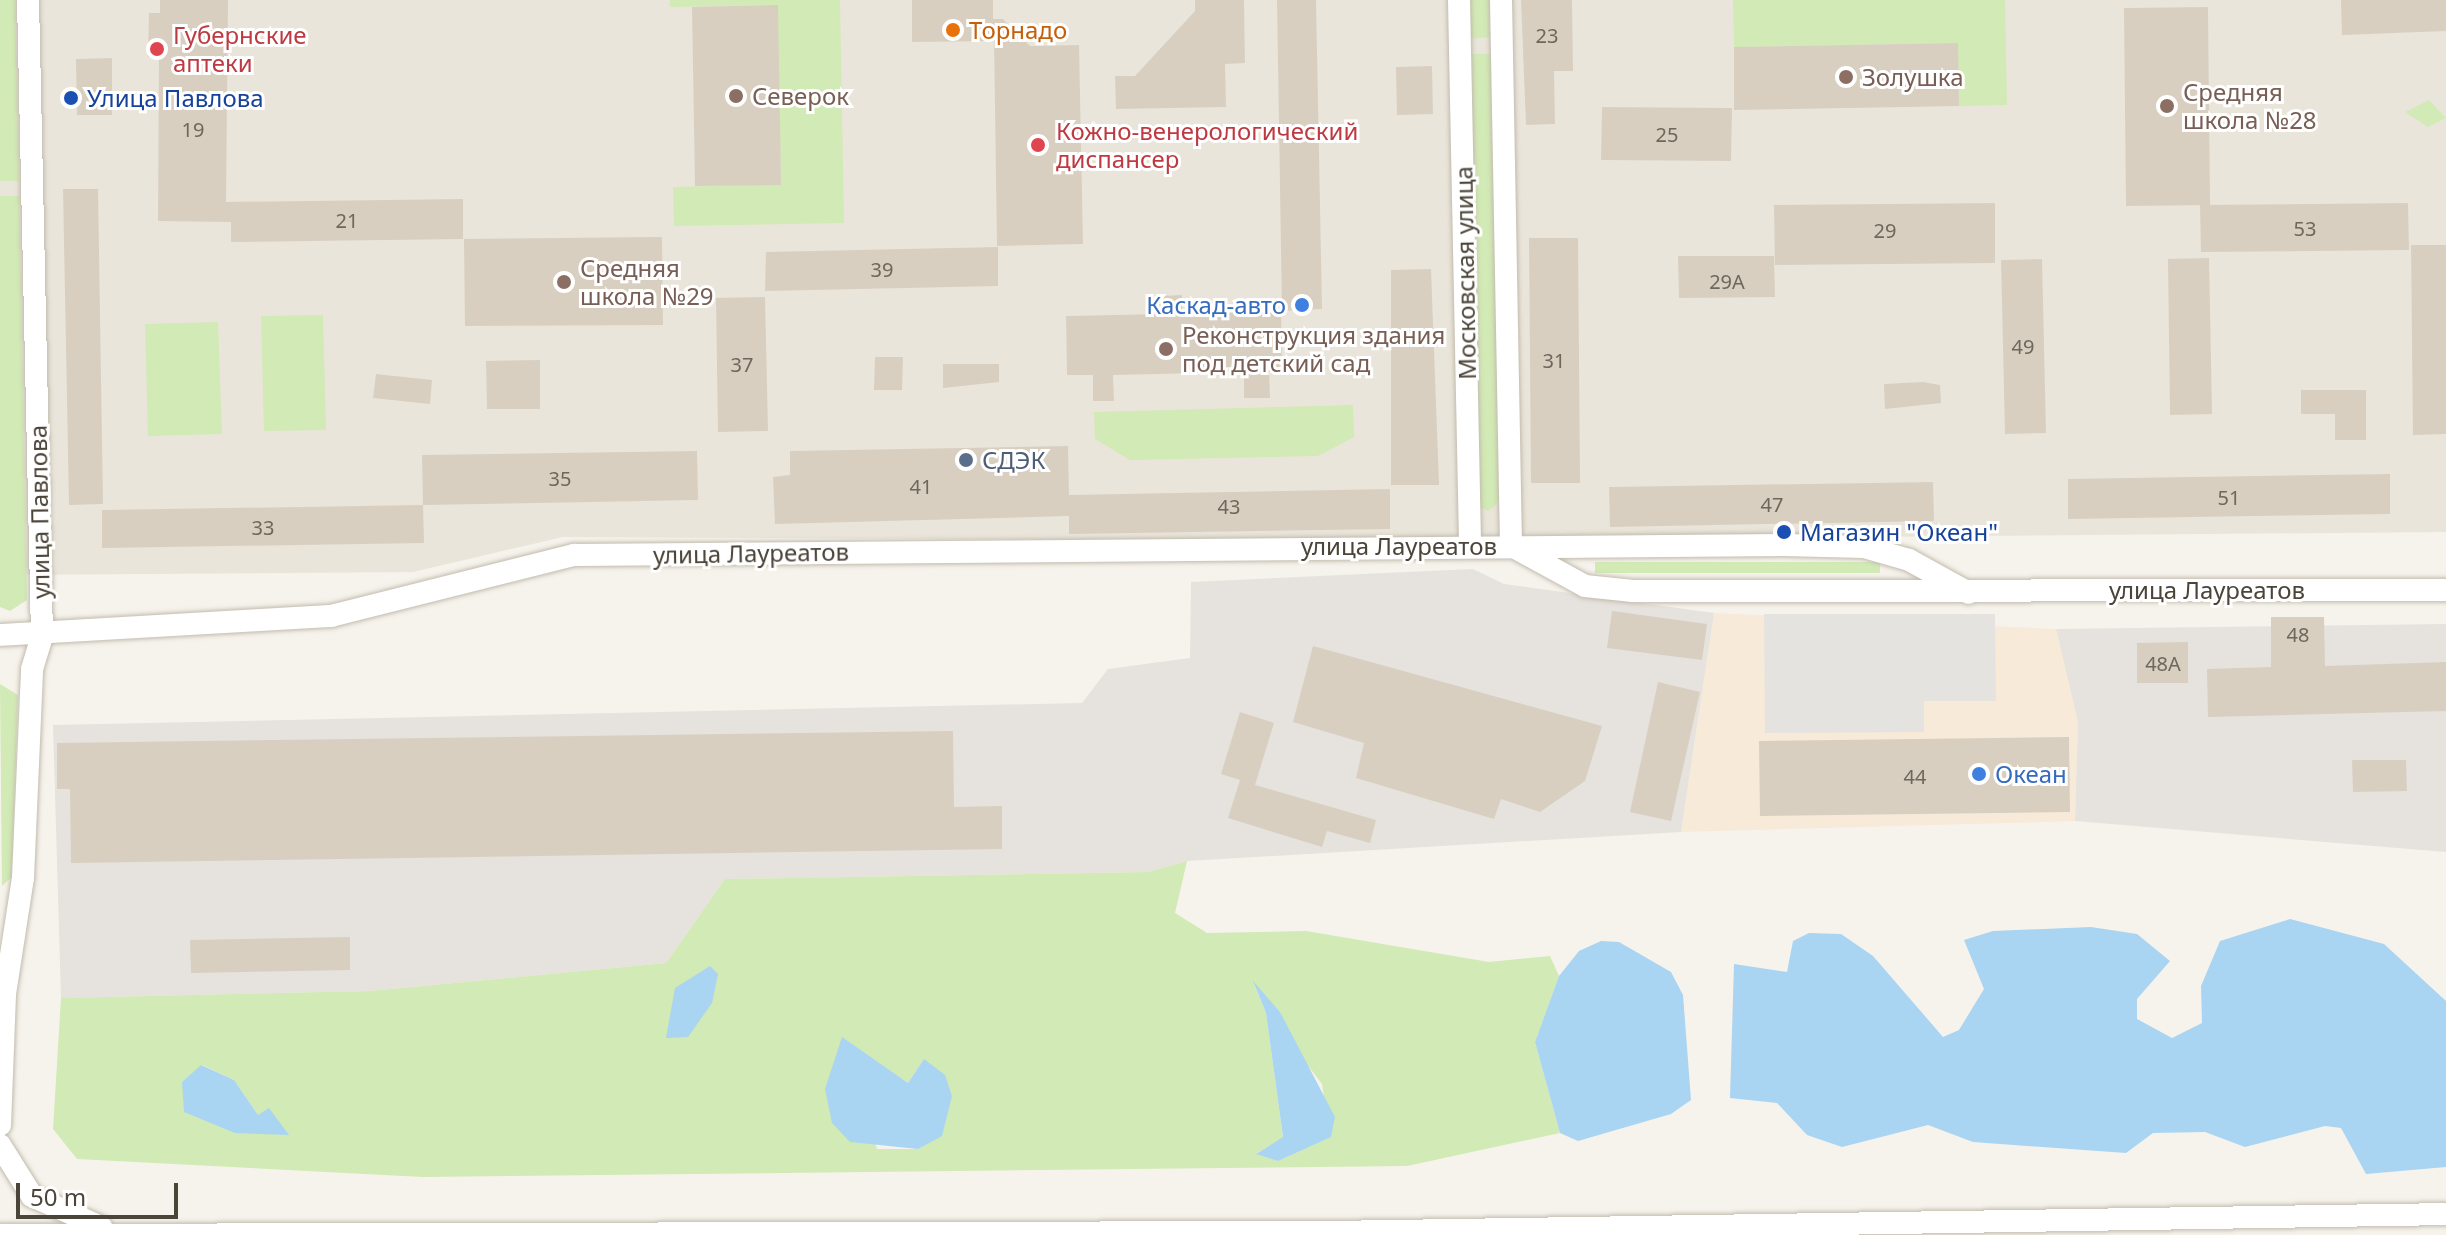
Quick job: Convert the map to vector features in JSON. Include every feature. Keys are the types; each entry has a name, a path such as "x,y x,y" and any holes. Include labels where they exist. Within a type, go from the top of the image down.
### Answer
{"street":[{"name":"улица Павлова","path":"5,994 23,878 32,669 42,636 28,0"},
{"name":"Московская улица","path":"1459,0 1470,545"},
{"name":"Московская улица","path":"1501,0 1511,545"},
{"name":"улица Лауреатов","path":"0,635 42,636 331,616 574,555 1470,545 1864,547 1909,560 1969,593"},
{"name":"улица Лауреатов","path":"1511,545 1585,586 1633,591 1969,593 2446,590"},
{"path":"0,968 5,994 0,1125"},
{"path":"0,1145 32,1196 118,1233"},
{"path":"0,1235 1330,1232 2446,1214"}],"shaded area":[{"path":"0,0 2446,0 2446,532 1409,541 563,537 413,572 0,575"},
{"path":"1473,569 1504,584 1714,613 1681,832 1187,861 1148,872 725,879 666,963 369,991 61,998 53,725 1082,703 1108,669 1190,658 1191,582"},
{"path":"1714,613 2056,629 2078,722 2075,821 1681,832"},
{"path":"1764,614 1995,614 1996,701 1924,701 1924,732 1765,733"},
{"path":"2446,624 2446,852 2075,821 2078,722 2056,629"}],"green space":[{"path":"0,0 15,0 19,181 0,181"},
{"path":"670,0 840,0 844,223 674,226 673,187 781,184 777,5 670,7"},
{"path":"1467,0 1490,0 1490,37 1468,39"},
{"path":"1733,0 2005,0 2007,105 1959,106 1957,43 1734,47"},
{"path":"1468,54 1491,54 1500,501 1488,511 1480,507"},
{"path":"2429,100 2446,118 2428,127 2405,112"},
{"path":"0,196 19,196 27,600 10,611 0,607"},
{"path":"323,315 326,430 264,431 261,316"},
{"path":"218,322 222,434 148,436 145,324"},
{"path":"1353,405 1354,437 1318,456 1130,460 1095,439 1094,412"},
{"path":"1595,562 1880,562 1880,573 1595,573"},
{"path":"0,684 18,695 12,877 2,886"},
{"path":"1187,861 1175,913 1207,933 1306,931 1489,962 1550,956 1559,976 1535,1042 1560,1133 1407,1166 423,1177 77,1159 53,1129 61,998 369,991 666,963 725,879 1148,872","holes":["1254,984 1280,1012 1293,1046 1322,1084 1330,1137 1278,1161 1257,1153 1283,1138 1266,1013","842,1038 908,1083 924,1059 942,1135 918,1149 877,1149","202,1065 234,1080 258,1115 182,1082"]}],"water":[{"path":"2290,919 2384,944 2446,1001 2446,1167 2366,1174 2341,1128 2325,1126 2245,1147 2205,1132 2153,1133 2126,1153 1973,1142 1928,1125 1842,1147 1807,1135 1777,1103 1730,1098 1734,964 1787,972 1793,941 1809,933 1841,934 1873,956 1943,1037 1959,1030 1984,989 1964,940 1993,931 2091,927 2137,934 2170,961 2137,999 2137,1019 2172,1038 2202,1023 2201,986 2220,941"},
{"path":"1601,941 1619,942 1671,972 1683,995 1691,1100 1671,1114 1578,1141 1560,1133 1535,1042 1559,976 1579,951"},
{"path":"710,966 718,974 712,1003 688,1037 666,1038 675,988"},
{"path":"1253,981 1280,1012 1335,1117 1331,1137 1278,1161 1256,1154 1283,1137 1266,1013"},
{"path":"842,1037 908,1083 924,1059 945,1075 952,1096 942,1136 918,1149 850,1142 832,1123 825,1089"},
{"path":"201,1065 234,1080 258,1115 269,1108 289,1135 235,1133 184,1112 182,1082"}],"building":[{"path":"160,0 228,0 226,202 463,199 463,239 231,242 231,222 158,221 159,57 148,57 149,13 160,13"},
{"name":"Кожно-венерологический диспансер","path":"912,0 993,0 993,19 1003,19 1030,46 1079,45 1083,244 997,246 994,41 912,42"},
{"path":"1195,0 1244,0 1245,63 1225,64 1226,107 1116,109 1115,76 1135,76 1195,11"},
{"path":"1277,0 1316,0 1322,309 1282,311"},
{"path":"1521,0 1572,0 1573,71 1554,71 1555,124 1526,125"},
{"path":"2341,0 2446,0 2446,31 2342,35"},
{"name":"Северок","path":"778,5 781,185 695,186 692,7"},
{"name":"Средняя школа №28","path":"2208,7 2210,205 2126,206 2124,8"},
{"name":"Золушка","path":"1958,43 1959,106 1734,110 1734,47"},
{"path":"112,58 112,115 77,115 76,59"},
{"path":"1432,66 1433,114 1397,115 1396,67"},
{"path":"1602,107 1732,108 1731,161 1601,160"},
{"path":"63,189 98,189 103,504 69,505"},
{"path":"1995,203 1995,263 1775,265 1774,205"},
{"path":"2408,203 2409,250 2201,252 2200,205"},
{"name":"Средняя школа №29","path":"662,237 663,325 465,326 464,239"},
{"path":"1529,238 1578,238 1580,483 1531,483"},
{"path":"2411,245 2446,245 2446,434 2413,435"},
{"path":"998,247 998,286 765,291 766,252"},
{"path":"1678,256 1774,256 1775,297 1679,298"},
{"path":"2209,258 2212,414 2170,415 2168,259"},
{"path":"2042,259 2046,433 2005,434 2001,260"},
{"path":"1431,269 1439,485 1391,485 1391,270"},
{"path":"1182,295 1182,314 1281,312 1282,372 1269,372 1270,398 1244,398 1244,372 1113,375 1114,401 1093,401 1093,375 1067,375 1066,316 1163,314 1163,296"},
{"path":"765,297 768,431 718,432 716,298"},
{"path":"875,357 903,357 902,390 874,390"},
{"path":"540,360 540,409 487,409 486,361"},
{"path":"943,364 999,364 999,382 943,388"},
{"path":"376,374 432,380 430,404 373,398"},
{"path":"1923,382 1940,385 1941,403 1885,409 1884,384"},
{"path":"2301,390 2366,390 2366,440 2335,440 2335,414 2301,414"},
{"path":"1068,446 1069,495 1390,489 1390,529 1069,534 1069,516 775,524 773,477 790,475 790,451"},
{"path":"697,451 698,500 423,505 422,455"},
{"path":"2390,474 2390,514 2068,519 2068,479"},
{"path":"1933,482 1934,521 1610,527 1609,487"},
{"path":"423,505 424,543 102,548 102,510"},
{"path":"1612,611 1707,624 1702,660 1607,648"},
{"path":"2271,617 2324,617 2325,666 2446,662 2446,711 2208,717 2207,669 2271,667"},
{"path":"2188,642 2188,683 2137,683 2137,643"},
{"path":"1313,646 1602,726 1585,781 1540,812 1501,799 1494,819 1356,778 1364,743 1293,722"},
{"path":"1658,682 1700,692 1671,821 1630,812"},
{"path":"1240,712 1274,723 1255,785 1376,820 1370,843 1327,831 1322,847 1228,818 1240,780 1221,774"},
{"path":"953,731 954,807 1002,806 1002,849 71,863 70,789 57,789 57,743"},
{"path":"2069,737 2070,812 1760,816 1759,741"},
{"path":"2352,760 2406,760 2407,791 2353,792"},
{"path":"350,937 350,970 191,973 190,940"}],"place":[{"name":"Торнадо","path":"953,30"},
{"name":"Губернские аптеки","path":"157,49"},
{"name":"Золушка","path":"1846,77"},
{"name":"Северок","path":"736,96"},
{"name":"Улица Павлова","path":"71,98"},
{"name":"Средняя школа №28","path":"2167,106"},
{"name":"Кожно-венерологический диспансер","path":"1038,145"},
{"name":"Средняя школа №29","path":"564,282"},
{"name":"Каскад-авто","path":"1302,305"},
{"name":"Реконструкция здания под детский сад","path":"1166,349"},
{"name":"СДЭК","path":"966,460"},
{"name":"Магазин \"Океан\"","path":"1784,532"},
{"name":"Океан","path":"1979,774"}]}
